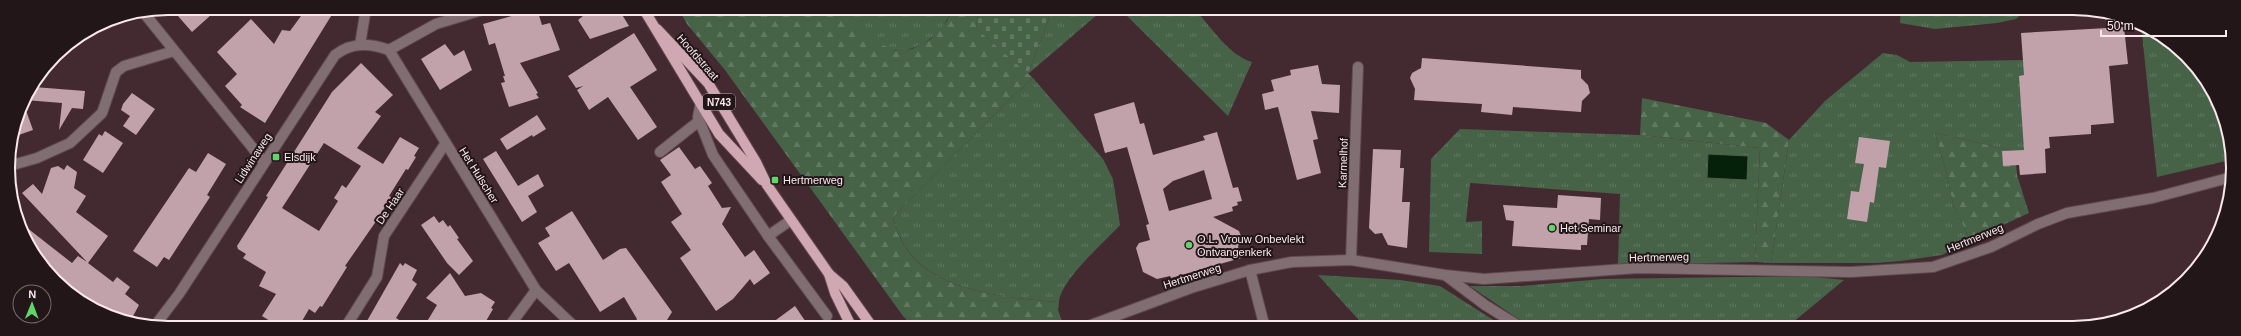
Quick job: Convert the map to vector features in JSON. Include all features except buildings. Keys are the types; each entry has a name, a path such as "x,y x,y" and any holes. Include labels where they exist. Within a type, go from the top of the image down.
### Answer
{"main road":[{"name":"Hoofdstraat","path":"648,15 701,101 719,134 767,185 829,274 843,286 868,321"},
{"name":"Hoofdstraat","path":"657,29 708,83 756,162 767,185"},
{"name":"Hoofdstraat","path":"829,274 835,293 849,321"}],"street":[{"path":"365,15 360,45 373,44 389,50 436,24 466,15"},
{"path":"148,16 174,51 264,162"},
{"name":"Lidwinaweg","path":"158,321 183,287 335,55 345,48 360,45"},
{"name":"Het Hulscher","path":"389,50 445,144 536,290 569,321"},
{"path":"15,164 38,158 70,143 102,113 116,72 124,66 174,51"},
{"name":"Karmelhof","path":"1351,260 1358,67"},
{"path":"701,101 698,117 713,155 768,236 827,316"},
{"path":"660,152 699,121"},
{"name":"De Haar","path":"349,321 377,277 384,236 445,144"},
{"name":"Hertmerweg","path":"1101,321 1191,288 1250,270 1292,262 1351,260 1445,275 1484,279 1638,268 1851,272 1933,267 1991,247 2038,224 2067,213 2153,198 2226,179"},
{"path":"768,236 791,220"},
{"path":"1250,270 1263,321"},
{"path":"1445,275 1485,305 1511,321"},
{"path":"513,321 536,290"}],"green space":[{"path":"682,15 838,15 881,44 896,51 912,49 931,39 947,21 949,15 978,15 976,28 1033,78 1011,98 893,217 902,242 917,261 936,275 959,285 984,292 1009,297 1059,302 1058,310 1062,321 914,321 903,316 725,70 687,24"},
{"path":"837,15 949,15 945,24 934,36 924,43 898,51 883,46"},
{"path":"978,15 1050,15 1028,74 976,28"},
{"path":"1050,15 1097,15 1028,74"},
{"path":"1126,15 1200,15 1227,46 1235,53 1252,62 1228,116"},
{"path":"1901,15 2021,15 2016,19 1997,23 1935,29 1900,23"},
{"path":"2142,31 2150,35 2174,53 2188,67 2200,83 2210,100 2218,119 2225,148 2226,161 2157,177"},
{"path":"1883,53 1897,55 1910,62 2024,60 2035,150 2015,151 1935,133 1947,175 1953,204 1970,240 1942,255 1876,263 1771,263 1789,140 1825,101"},
{"path":"1033,78 1103,159 1113,179 1120,225 1075,272 1067,283 1059,302 1009,297 983,292 959,285 936,275 917,261 902,242 893,217 1011,98"},
{"path":"1642,98 1766,123 1789,140 1771,263 1755,262 1760,148 1640,135"},
{"path":"1460,129 1640,135 1760,148 1755,262 1618,265 1620,194 1470,183 1466,222 1482,221 1482,254 1429,252 1431,159"},
{"path":"1935,133 2015,151 2017,175 2029,213 1970,240 1953,204 1947,175"},
{"path":"1318,275 1400,280 1440,286 1495,321 1360,321"},
{"path":"1815,277 1844,280 1794,321 1521,321 1470,286 1522,286 1603,279"},
{"path":"903,316 914,321 908,321"}],"shaded area":[{"path":"1708,154 1748,156 1747,180 1707,178"}],"place":[{"name":"Elsdijk","path":"276,157"},
{"name":"Hertmerweg","path":"775,180"},
{"name":"Het Seminar","path":"1552,228"},
{"name":"O.L. Vrouw Onbevlekt Ontvangenkerk","path":"1189,245"}]}
